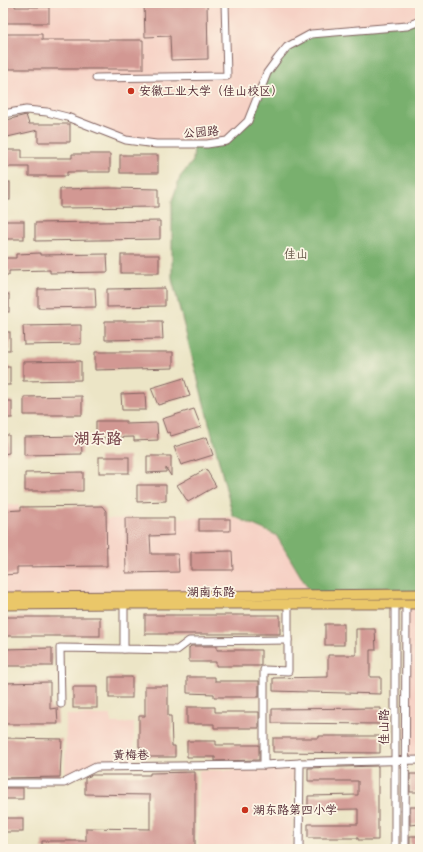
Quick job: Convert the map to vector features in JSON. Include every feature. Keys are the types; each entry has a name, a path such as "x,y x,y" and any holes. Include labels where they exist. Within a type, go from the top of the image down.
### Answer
{"main road":[{"path":"3,597 420,594"},
{"name":"湖南东路","path":"3,605 420,604"}],"street":[{"path":"96,78 227,76 225,3"},
{"name":"公园路","path":"3,114 26,110 47,112 67,117 126,140 156,144 207,144 227,141 248,121 267,73 286,47 311,34 407,26 420,21"},
{"path":"124,604 124,649"},
{"path":"264,765 264,670 288,671 288,604"},
{"name":"佳山路","path":"395,604 395,849"},
{"name":"佳山路","path":"405,849 406,604"},
{"path":"61,704 60,648 178,650 189,641 288,640"},
{"path":"299,849 300,763 420,760"},
{"name":"黄梅巷","path":"3,783 64,783 96,767 264,765 300,763"}],"shaded area":[{"name":"安徽工业大学（佳山校区）","path":"3,3 420,3 420,19 248,121 227,141 207,144 126,140 47,112 3,114"},
{"path":"3,505 19,505 19,531 94,519 232,517 276,536 312,595 3,597"},
{"path":"406,604 420,604 420,760 405,760"},
{"path":"66,715 111,715 111,723 134,723 134,765 96,766 65,781"},
{"name":"湖东路第四小学","path":"199,770 293,770 292,849 198,849"}],"green space":[{"name":"佳山","path":"420,22 420,594 312,595 276,535 233,516 172,279 172,201 180,177 193,161 194,145 227,141 248,122 268,73 287,47 311,34"}],"building":[{"path":"3,3 15,3 15,7 49,7 49,23 3,23"},
{"path":"144,3 207,3 208,59 171,60 170,36 145,37"},
{"path":"3,34 42,34 42,40 143,40 143,69 3,69"},
{"path":"26,115 29,124 70,124 70,142 38,142 38,130 3,138 3,121"},
{"path":"3,150 22,150 22,158 72,158 72,154 110,154 110,172 67,172 67,176 29,176 29,167 3,167"},
{"path":"120,155 158,155 158,173 120,173"},
{"path":"3,182 10,182 10,200 3,200"},
{"path":"60,189 158,189 158,207 60,208"},
{"path":"3,221 24,221 24,239 3,239"},
{"path":"160,221 160,239 35,241 35,223"},
{"path":"40,253 40,255 107,254 108,272 50,273 50,270 9,271 9,275 3,275 3,258 16,258 16,254"},
{"path":"121,255 159,255 159,273 121,273"},
{"path":"95,288 96,307 38,308 38,289"},
{"path":"165,288 165,306 107,307 107,289"},
{"path":"3,294 9,294 9,312 3,312"},
{"path":"105,321 162,321 163,339 105,340"},
{"path":"81,325 81,344 24,345 23,326"},
{"path":"3,332 10,332 10,350 3,350"},
{"path":"95,352 173,352 173,368 95,370"},
{"path":"81,361 81,380 23,381 23,362"},
{"path":"3,367 10,367 10,385 3,385"},
{"path":"184,378 190,396 158,405 151,388"},
{"path":"145,393 146,410 122,410 121,394"},
{"path":"82,396 82,415 24,415 24,397"},
{"path":"3,401 12,401 12,418 3,418"},
{"path":"194,409 201,427 171,436 169,432 167,433 162,419"},
{"path":"96,421 126,421 126,424 157,423 158,440 134,441 134,437 96,438"},
{"path":"3,435 9,435 9,453 3,454"},
{"path":"81,436 82,454 24,455 24,437"},
{"path":"207,437 213,455 181,465 174,447"},
{"path":"147,456 171,456 171,476 166,468 166,472 147,473"},
{"path":"99,457 129,457 129,473 99,473"},
{"path":"206,469 216,486 188,502 177,485"},
{"path":"83,472 83,491 25,491 25,473"},
{"path":"137,485 166,485 166,501 137,502"},
{"path":"102,506 106,511 107,566 17,567 17,574 3,575 3,511 21,510 21,507"},
{"path":"125,518 174,518 174,535 150,536 151,554 178,554 179,572 126,573"},
{"path":"199,519 230,519 230,531 199,531"},
{"path":"232,551 233,570 191,570 191,552"},
{"path":"145,615 280,615 280,634 145,634"},
{"path":"3,617 100,617 100,636 3,636"},
{"path":"325,624 344,624 344,645 325,645"},
{"path":"356,629 375,629 376,650 370,650 370,677 381,677 381,694 273,691 273,678 328,677 328,655 356,655"},
{"path":"191,646 217,646 217,650 261,650 261,666 216,666 216,662 189,662 189,648"},
{"path":"52,648 52,666 3,666 3,649"},
{"path":"109,677 132,677 132,698 109,698"},
{"path":"187,677 215,677 215,681 259,681 259,697 214,697 214,694 187,693"},
{"path":"50,682 50,709 57,708 58,724 3,724 3,683"},
{"path":"145,686 168,686 168,716 171,716 172,746 175,746 175,757 142,757 141,747 139,747 139,716 145,716"},
{"path":"73,687 97,687 97,708 73,708"},
{"path":"187,707 215,707 215,712 259,712 259,728 214,728 214,724 187,724"},
{"path":"381,708 381,724 272,723 272,709"},
{"path":"319,736 380,736 380,753 273,752 273,738 319,738"},
{"path":"3,738 62,739 60,777 3,778"},
{"path":"187,741 216,741 216,745 259,745 259,760 215,761 215,757 187,757"},
{"path":"378,766 378,840 358,840 358,838 308,838 308,824 358,824 358,809 308,810 308,796 358,795 358,781 308,781 308,768"},
{"path":"195,772 195,847 42,849 42,841 86,841 86,828 150,829 150,795 85,794 85,778 92,775 150,775 150,773"},
{"path":"410,774 420,774 420,792 410,792"},
{"path":"3,788 23,788 23,799 3,799"},
{"path":"410,807 420,807 420,824 410,825"},
{"path":"3,818 23,818 23,832 3,832"},
{"path":"410,836 420,836 420,849 410,849"}],"place":[{"name":"安徽工业大学（佳山校区）","path":"131,91"},
{"name":"湖东路第四小学","path":"245,810"}],"district":[{"name":"湖东路","path":"98,438"}]}
